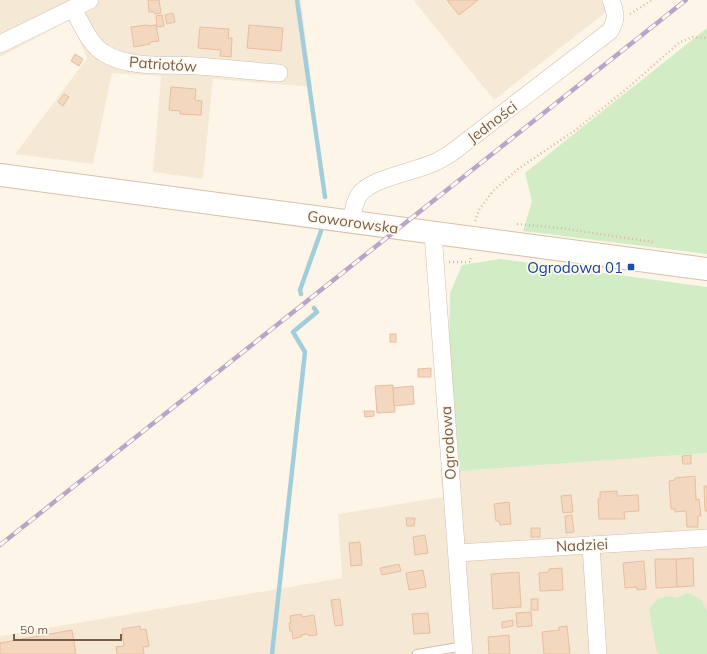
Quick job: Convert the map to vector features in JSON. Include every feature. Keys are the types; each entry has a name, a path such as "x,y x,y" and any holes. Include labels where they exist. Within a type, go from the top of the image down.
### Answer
{"main road":[{"name":"Goworowska","path":"0,175 707,269"}],"street":[{"path":"0,44 90,0"},
{"path":"611,0 615,11 615,22"},
{"name":"Patriotów","path":"73,9 93,44 103,53 116,60 136,63 279,73"},
{"name":"Jedności","path":"351,222 355,203 360,194 369,186 434,163 450,154 610,32 615,22"},
{"name":"Ogrodowa","path":"433,233 464,650"},
{"name":"Nadziei","path":"457,553 707,538"},
{"path":"591,545 598,654"}],"lane":[{"path":"417,654 464,650"}],"path":[{"path":"615,22 642,8 652,0"},
{"path":"475,220 479,210 493,191 518,169 577,129 630,86 680,42 693,37 707,38"}],"shaded area":[{"path":"0,0 301,0 312,87 213,79 203,179 153,172 161,76 112,73 93,164 15,154 87,58 70,20 0,57"},
{"path":"414,1 620,1 494,100"},
{"path":"707,453 707,654 0,654 0,636 342,578 338,514 443,497 440,469 460,471"}],"green space":[{"path":"707,28 707,254 523,231 532,201 525,173"},
{"path":"500,259 707,287 707,453 460,471 449,348 450,293 462,265"},
{"path":"687,593 701,599 707,611 707,654 659,654 656,649 649,609 658,599 667,596 676,598"}],"building":[{"path":"148,0 159,0 161,13 155,14 154,12 149,12"},
{"path":"447,0 478,0 459,15"},
{"path":"173,13 175,22 167,24 165,15"},
{"path":"162,15 164,26 157,27 156,16"},
{"path":"156,25 159,41 134,47 131,27"},
{"path":"249,25 283,28 281,51 247,48"},
{"path":"200,27 229,29 228,38 232,38 231,57 220,56 221,50 198,48"},
{"path":"75,54 83,59 79,66 71,61"},
{"path":"171,87 196,89 195,100 202,101 201,115 180,114 180,111 169,110"},
{"path":"64,94 69,97 63,106 58,102"},
{"path":"390,334 396,334 396,342 390,342"},
{"path":"431,368 431,377 418,377 418,369"},
{"path":"393,385 395,412 377,413 375,386"},
{"path":"413,386 414,404 394,406 393,388"},
{"path":"364,411 374,411 374,416 365,417"},
{"path":"691,455 691,464 683,464 682,456"},
{"path":"695,476 696,500 699,499 701,516 698,516 698,527 687,527 686,511 675,512 675,509 671,509 669,481 675,480 675,478"},
{"path":"704,486 707,486 707,511 705,511"},
{"path":"617,491 617,496 638,495 639,511 624,512 625,519 599,519 598,499 600,499 600,492"},
{"path":"571,495 573,512 563,513 561,496"},
{"path":"509,502 511,524 500,525 499,521 496,521 494,504"},
{"path":"572,515 574,532 566,533 565,516"},
{"path":"406,518 415,518 414,526 407,526"},
{"path":"531,528 540,528 540,537 531,537"},
{"path":"425,535 428,553 415,555 413,537"},
{"path":"360,542 362,565 351,566 349,543"},
{"path":"693,558 694,586 677,587 676,559"},
{"path":"655,559 676,559 677,587 656,588"},
{"path":"644,561 646,589 637,590 637,587 625,588 623,563"},
{"path":"399,564 401,571 382,575 380,568"},
{"path":"562,568 563,590 540,591 539,573 549,572 549,569"},
{"path":"423,570 426,587 409,590 406,573"},
{"path":"519,572 521,607 493,609 491,574"},
{"path":"340,599 343,625 335,626 331,600"},
{"path":"531,599 538,599 538,610 531,610"},
{"path":"531,612 532,626 517,627 516,613"},
{"path":"428,613 430,633 414,634 412,614"},
{"path":"301,614 302,617 314,615 317,635 301,635 301,637 293,639 292,631 290,631 290,616"},
{"path":"513,620 513,626 502,628 502,622"},
{"path":"140,626 141,630 146,629 149,646 143,647 144,654 117,654 116,647 124,646 122,629"},
{"path":"567,626 570,654 544,654 542,632 559,630 559,627"},
{"path":"72,630 76,654 0,654 0,643"},
{"path":"509,635 510,654 489,654 488,637"}],"waterway":[{"path":"297,0 325,197"},
{"path":"301,294 300,290 321,231"},
{"path":"272,654 305,352 293,332 317,312 314,308"}],"railway":[{"path":"0,545 686,0"}],"place":[{"name":"Ogrodowa 01","path":"631,267"}]}
